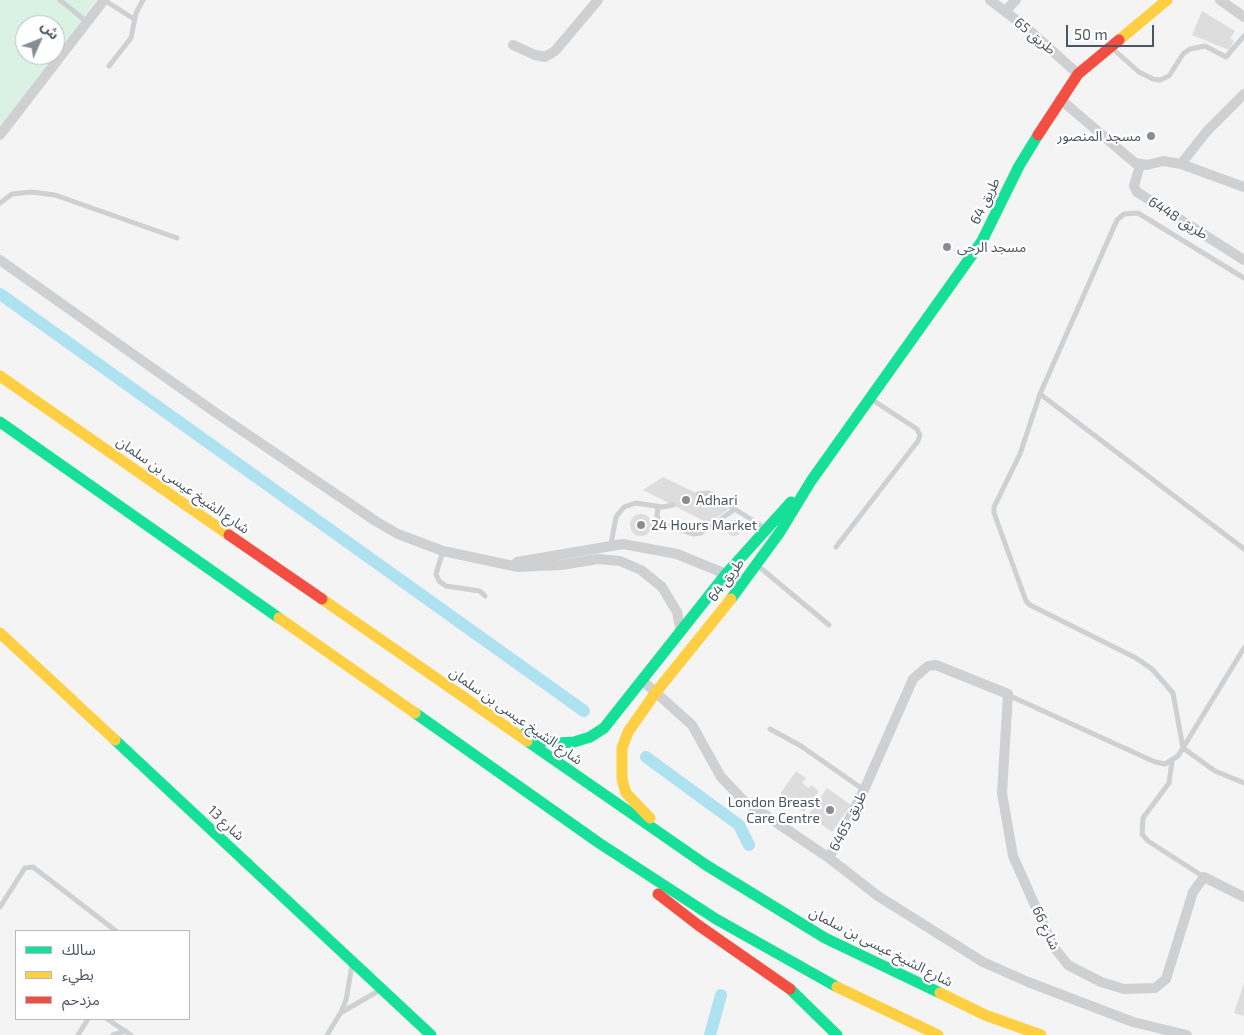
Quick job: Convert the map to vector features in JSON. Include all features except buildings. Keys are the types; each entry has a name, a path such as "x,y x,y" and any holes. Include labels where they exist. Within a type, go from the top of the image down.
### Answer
{"main road":[{"name":"طريق 64","path":"706,866 638,808 626,793 621,763 622,748 628,732 656,692 742,584 780,532 811,482 982,241 1019,166 1060,99 1078,74 1167,0"},
{"name":"شارع الشيخ عيسى بن سلمان","path":"0,376 706,866 825,938 985,1015 1041,1035"},
{"path":"0,422 599,843 716,919 815,976 892,1015 938,1035"},
{"name":"طريق 64","path":"490,716 541,740 558,743 574,742 590,737 604,728 726,574 766,528 811,482"},
{"path":"726,574 742,584"},
{"name":"شارع 13","path":"0,633 431,1035"},
{"path":"599,843 691,920 733,950 766,970 796,993 837,1035"}],"street":[{"path":"0,134 104,0"},
{"path":"513,46 545,57 556,51 598,0"},
{"name":"طريق 65","path":"990,0 1078,74"},
{"path":"1005,11 1016,0"},
{"path":"1220,0 1244,17"},
{"path":"1180,164 1207,131 1244,94"},
{"path":"1060,99 1140,165 1163,162 1180,164 1244,187"},
{"name":"طريق 6448","path":"1140,165 1134,186 1137,192 1244,260"},
{"path":"0,260 216,413 377,522 413,540 443,551 506,564 531,567 609,559 620,561 641,570 662,587 677,612 681,632"},
{"path":"506,564 611,544 623,544 663,550 701,562 726,574"},
{"path":"609,559 611,544"},
{"name":"طريق 6465","path":"643,681 692,725 722,777 743,800 828,858 864,790 913,679 928,666 944,666 1007,700"},
{"name":"شارع 66","path":"1007,700 1002,793 1013,856 1053,946 1068,965 1101,982 1124,989 1155,988 1166,979 1193,892 1204,877"},
{"path":"828,858 878,896 983,962 1028,982 1133,1022 1187,1035"},
{"path":"1204,877 1244,897"}],"lane":[{"path":"60,0 86,22"},
{"path":"104,0 134,19"},
{"path":"109,66 131,38 134,19 143,0"},
{"path":"1111,48 1139,72 1153,79 1169,76 1183,54 1199,46 1211,48 1226,57 1244,36"},
{"path":"0,203 12,194 31,192 55,195 177,238"},
{"path":"1244,278 1138,213 1124,214 1117,220 1040,394 1020,454 994,507 995,521 1022,595 1030,605 1136,658 1164,680 1173,693 1182,748 1215,771 1244,783"},
{"path":"1040,394 1244,549"},
{"path":"836,547 918,441 920,435 916,429 871,398"},
{"path":"698,494 709,493 766,528"},
{"path":"611,544 616,517 624,507 636,503 673,506"},
{"path":"658,506 660,523 693,534 700,533 735,509"},
{"path":"443,551 436,574 439,581 446,586 480,591 485,596"},
{"path":"756,564 829,625"},
{"path":"1204,877 1148,842 1142,834 1143,818 1169,783 1172,762 1244,648"},
{"path":"1007,700 1154,762 1165,764 1172,762"},
{"path":"770,729 801,746 864,790"},
{"path":"0,907 25,868 33,867 115,930"},
{"path":"328,1035 341,1012 349,988 353,962"},
{"path":"341,1012 382,989"},
{"path":"78,1035 87,1020"},
{"path":"108,1020 131,1035"},
{"path":"113,1035 126,1031"}],"green space":[{"path":"0,0 96,0 65,43 65,15 15,15 15,65 49,65 0,132"}],"waterway":[{"path":"0,294 584,711"},
{"path":"646,757 739,825 749,845"},
{"path":"710,1035 721,995"}],"traffic: fast":[{"path":"731,599 780,532 811,481 982,241 1019,166 1038,135"},
{"path":"0,422 279,618"},
{"path":"525,733 541,740 558,743 574,742 590,737 604,728 726,574 791,502"},
{"path":"415,713 599,843 716,919 837,987"},
{"path":"115,740 431,1035"},
{"path":"527,741 706,865 825,938 940,993"},
{"path":"790,989 837,1035"}],"traffic: slow":[{"path":"1119,40 1167,0"},
{"path":"0,376 229,535"},
{"path":"322,599 527,741"},
{"path":"650,818 626,793 622,779 622,748 628,732 656,692 731,599"},
{"path":"279,618 415,713"},
{"path":"0,633 115,740"},
{"path":"837,987 938,1035"},
{"path":"940,993 985,1015 1041,1035"}],"traffic: jam":[{"path":"1038,135 1078,74 1119,40"},
{"path":"229,535 322,599"},
{"path":"658,894 698,925 790,989"}],"place":[{"name":"مسجد المنصور","path":"1151,136"},
{"name":"مسجد الرحى","path":"947,247"},
{"name":"Adhari","path":"686,500"},
{"name":"24 Hours Market","path":"641,525"},
{"name":"London Breast Care Centre","path":"830,810"}]}
